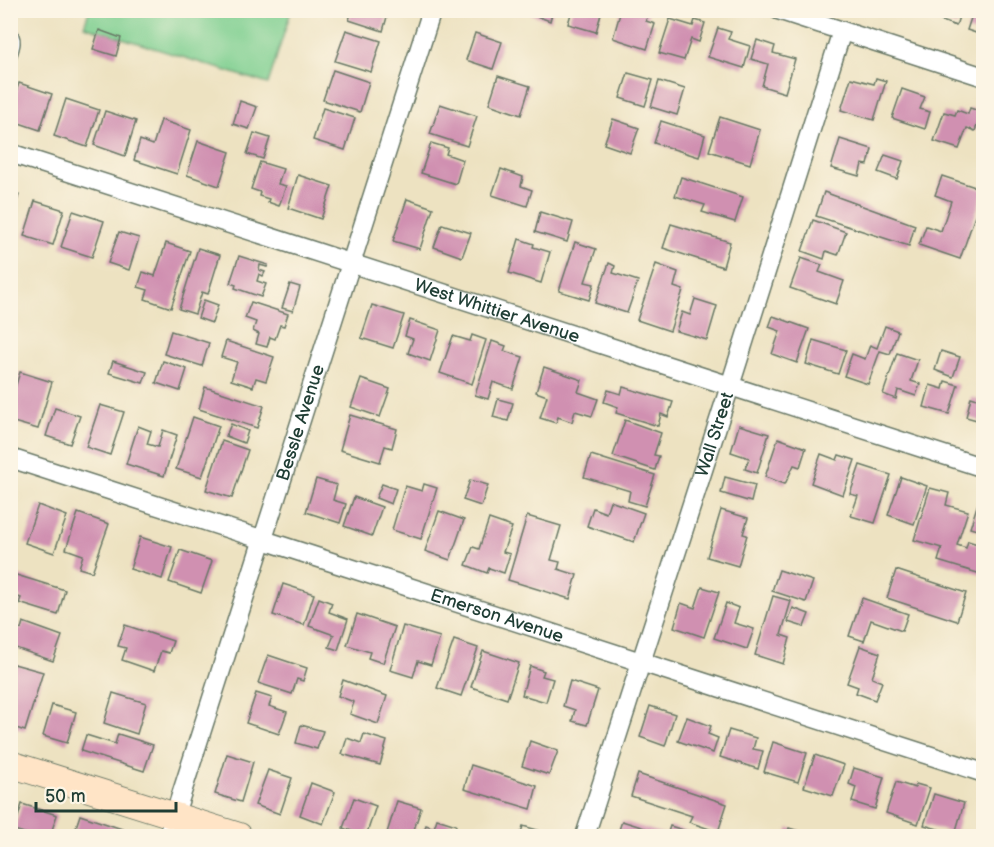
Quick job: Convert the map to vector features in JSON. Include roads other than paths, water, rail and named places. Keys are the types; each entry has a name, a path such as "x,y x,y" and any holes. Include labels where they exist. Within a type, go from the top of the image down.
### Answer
{"street":[{"name":"Bessle Avenue","path":"172,826 432,10"},
{"path":"778,10 984,77"},
{"name":"Wall Street","path":"585,837 842,31"},
{"name":"West Whittier Avenue","path":"10,153 984,468"},
{"name":"Emerson Avenue","path":"10,458 984,774"},
{"path":"10,764 172,826 239,837"}],"lane":[{"path":"10,30 15,35 16,42 10,60"}]}
